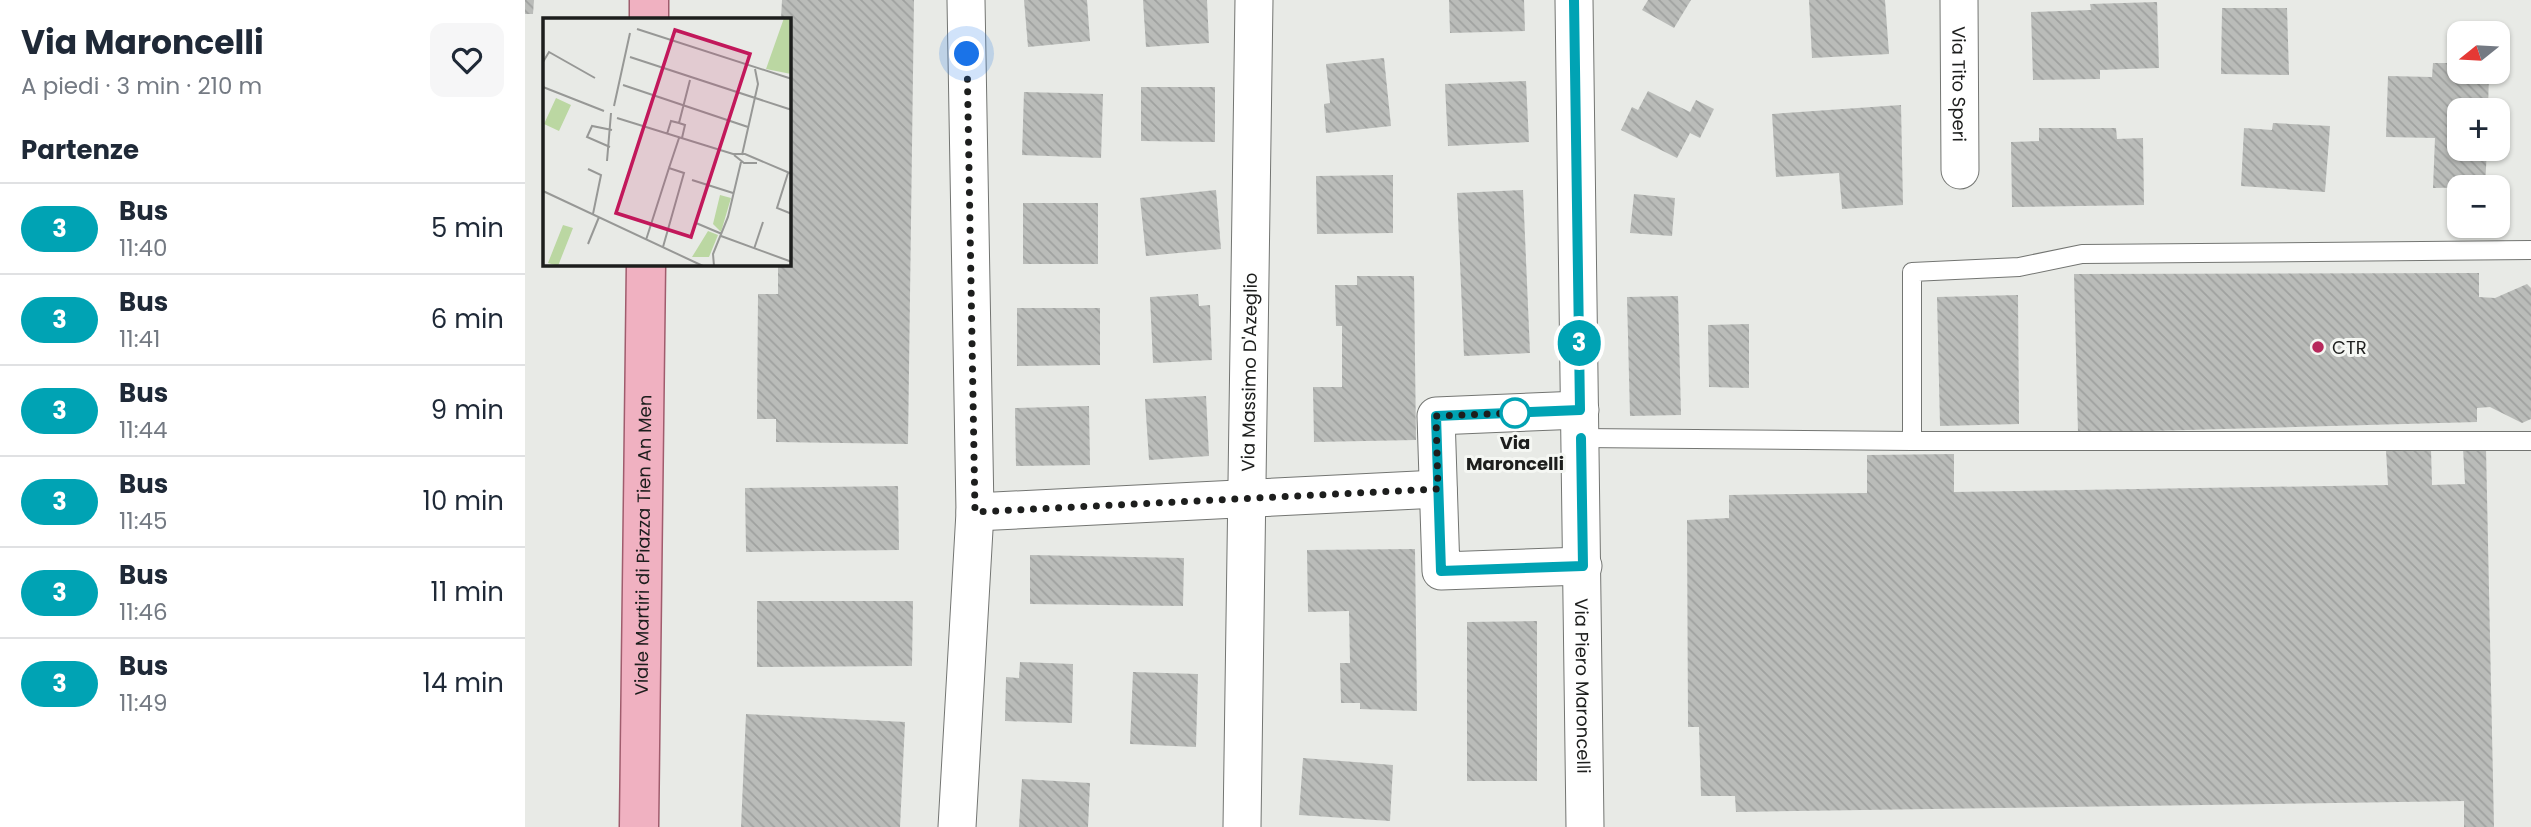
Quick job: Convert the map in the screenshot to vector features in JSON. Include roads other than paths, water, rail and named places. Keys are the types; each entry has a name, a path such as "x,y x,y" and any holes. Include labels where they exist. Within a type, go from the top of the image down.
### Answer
{"main road":[{"path":"649,0 649,18"},
{"name":"Viale Martiri di Piazza Tien An Men","path":"639,827 646,266"}],"street":[{"path":"957,827 975,512 966,0"},
{"name":"Via Massimo D'Azeglio","path":"1242,827 1254,0"},
{"name":"Via Piero Maroncelli","path":"1574,0 1585,827"},
{"name":"Via Tito Speri","path":"1959,0 1960,170"},
{"path":"1580,424 1436,416 1441,571 1583,566"},
{"path":"975,512 1438,489"}],"lane":[{"path":"1912,441 1912,272 2019,267 2082,254 2531,250"},
{"path":"1580,424 1912,441 2531,441"}],"place":[{"name":"CTR","path":"2318,347"},
{"name":"Via Maroncelli","path":"1515,413"}]}
